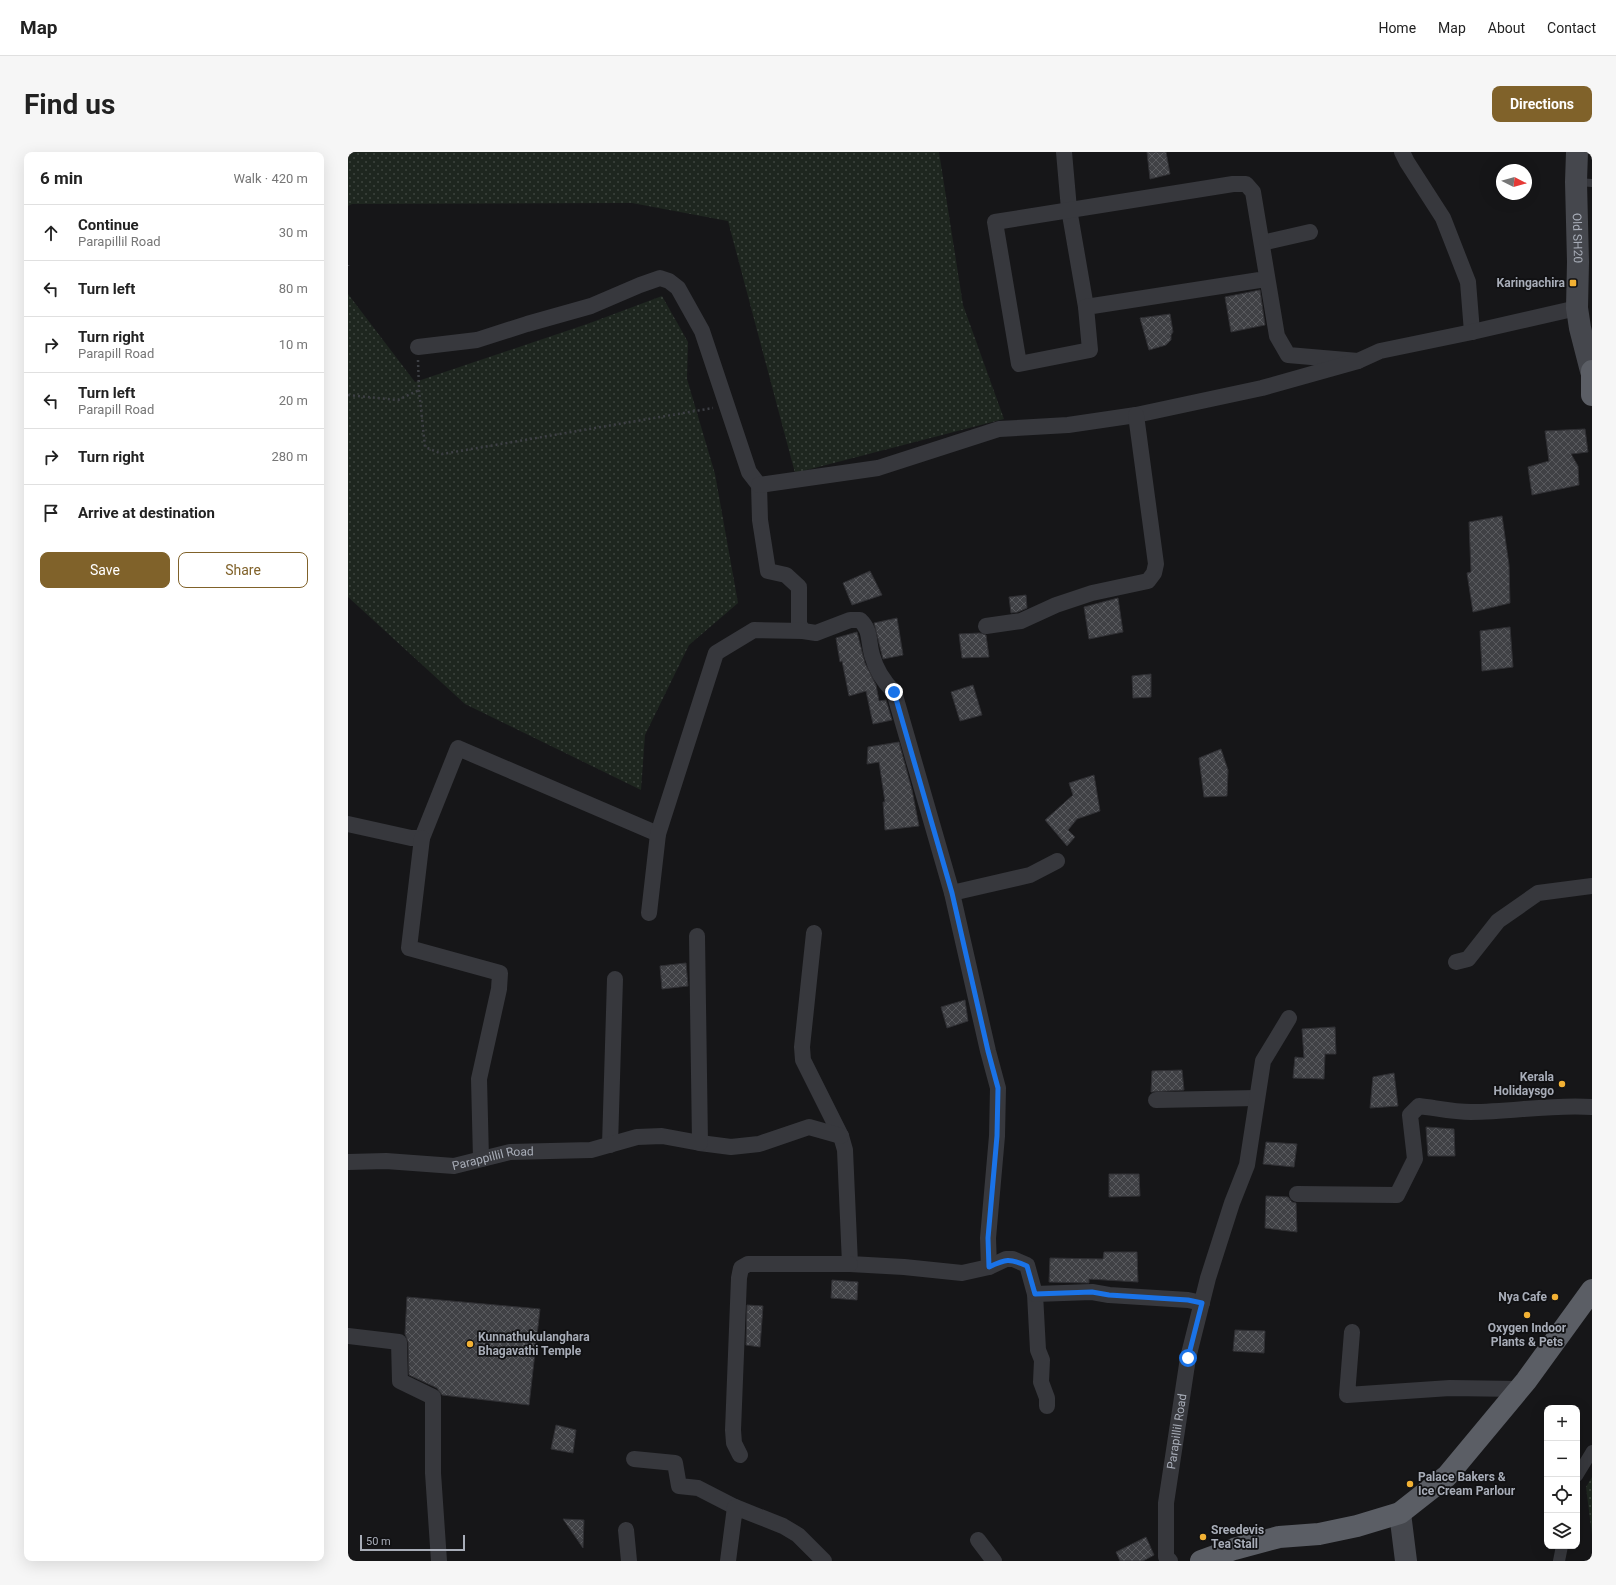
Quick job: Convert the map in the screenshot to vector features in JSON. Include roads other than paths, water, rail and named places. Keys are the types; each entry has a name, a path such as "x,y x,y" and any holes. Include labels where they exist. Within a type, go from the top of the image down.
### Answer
{"highway":[{"path":"1592,371 1592,394"},
{"path":"1201,1561 1279,1537 1319,1534 1357,1526 1400,1513 1447,1476 1519,1389 1592,1290"}],"main road":[{"name":"Old SH20","path":"1577,152 1584,183 1578,262 1578,308 1580,328 1592,371"},
{"path":"1400,1513 1406,1561"}],"street":[{"path":"1064,152 1069,209 1086,307 1090,350 1019,364 996,222 1069,209 1234,184 1246,184 1253,192 1276,336 1288,355 1358,360"},
{"path":"1402,152 1443,218 1468,282 1472,332"},
{"path":"1262,243 1310,232"},
{"path":"418,347 477,340 591,306 660,278 669,281 678,288 702,331 749,472 759,485 760,520 768,571 786,575 799,588 799,624 803,631"},
{"path":"1086,307 1266,279"},
{"path":"759,485 878,468 999,429 1068,425 1136,415 1262,388 1358,360 1380,351 1578,308"},
{"path":"986,626 1021,621 1056,605 1092,593 1148,581 1154,574 1156,564 1136,415"},
{"path":"649,913 658,834 716,653 754,630 803,631 816,633 850,620 860,620 867,626 872,655 880,677 894,692 952,893 988,1051 998,1088 997,1136 988,1238 989,1267"},
{"path":"481,1159 479,1079 499,989 500,973 410,948 422,838 458,748 658,834"},
{"path":"348,824 411,838 422,838"},
{"path":"952,893 1030,875 1057,861"},
{"path":"1456,962 1468,959 1498,921 1538,893 1592,886"},
{"path":"814,933 802,1047 803,1060 841,1136 845,1150 850,1264"},
{"path":"697,936 700,1143"},
{"path":"610,1145 616,980"},
{"name":"Parapillil Road","path":"1170,1561 1166,1557 1166,1503 1188,1358 1208,1278 1232,1203 1247,1165 1263,1060 1289,1018"},
{"path":"1156,1100 1257,1098"},
{"path":"1297,1194 1397,1195 1415,1159 1410,1115 1419,1106 1470,1112 1518,1110 1552,1106 1592,1107"},
{"name":"Parappillil Road","path":"348,1162 386,1161 454,1166 510,1152 592,1150 637,1136 662,1136 731,1147 759,1144 809,1127 841,1136"},
{"path":"740,1455 734,1443 733,1430 739,1278 742,1268 748,1264 850,1264 904,1267 962,1273 989,1267 1006,1259 1013,1259 1027,1266 1035,1294 1038,1350 1042,1360 1041,1382 1047,1398 1047,1406"},
{"path":"1035,1294 1092,1292 1109,1295 1188,1300 1202,1303"},
{"path":"1352,1332 1347,1395 1450,1388 1519,1389"},
{"path":"348,1336 399,1342 400,1381 433,1397 433,1472 439,1561"},
{"path":"1580,1471 1592,1450"},
{"path":"634,1459 675,1463 679,1486 698,1488 735,1507 783,1526 798,1535 824,1561"},
{"path":"728,1561 735,1507"},
{"path":"626,1530 629,1561"},
{"path":"978,1540 994,1561"},
{"path":"1559,1561 1561,1549"}],"place":[{"name":"Karingachira","path":"1573,283"},
{"name":"Kerala Holidaysgo","path":"1562,1084"},
{"name":"Nya Cafe","path":"1555,1297"},
{"name":"Oxygen Indoor Plants & Pets","path":"1527,1315"},
{"name":"Kunnathukulanghara Bhagavathi Temple","path":"470,1344"},
{"name":"Palace Bakers & Ice Cream Parlour","path":"1410,1484"},
{"name":"Sreedevis Tea Stall","path":"1203,1537"}]}
